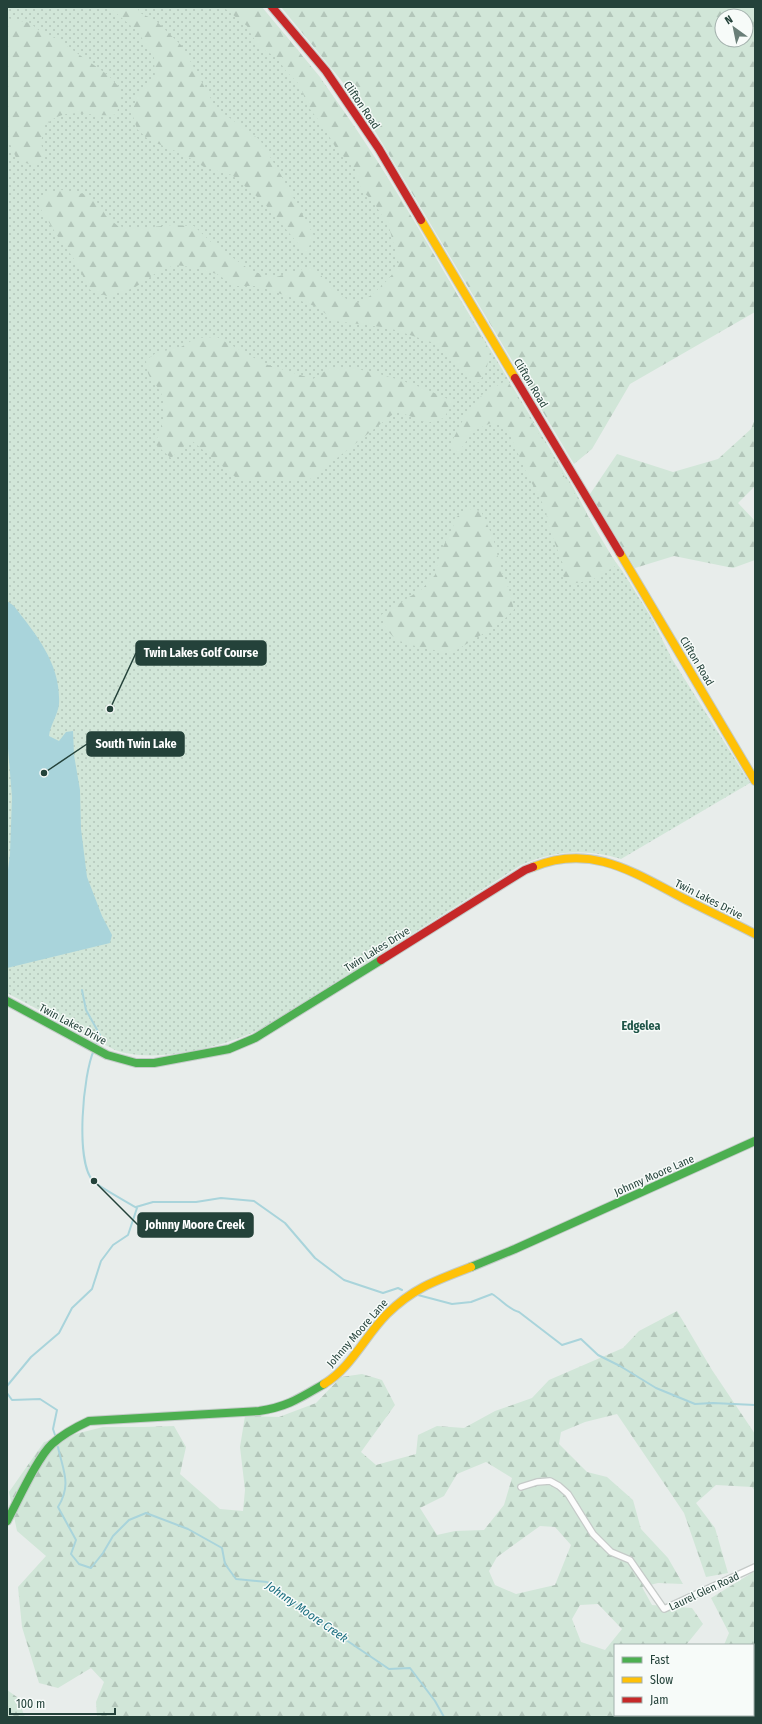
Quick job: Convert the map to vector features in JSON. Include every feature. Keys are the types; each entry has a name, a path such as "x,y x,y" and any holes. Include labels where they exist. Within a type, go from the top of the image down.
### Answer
{"street":[{"name":"Clifton Road","path":"272,7 326,71 378,149 755,780"},
{"name":"Twin Lakes Drive","path":"7,1001 102,1052 127,1061 145,1064 224,1050 240,1045 279,1024 525,870 558,858 585,858 623,866 755,934"},
{"name":"Johnny Moore Lane","path":"7,1521 44,1454 52,1444 70,1430 89,1421 259,1411 278,1408 290,1404 315,1390 336,1375 382,1319 413,1291 515,1249 755,1141"},
{"name":"Laurel Glen Road","path":"521,1487 537,1482 550,1481 559,1486 568,1494 593,1534 611,1552 630,1560 664,1609 755,1567"}],"green space":[{"path":"7,7 262,7 320,77 380,166 573,487 604,546 623,572 651,617 672,659 750,783 621,859 583,852 558,854 533,860 521,865 265,1027 232,1041 212,1047 170,1054 150,1055 131,1054 115,1050 7,993"},
{"path":"109,7 137,7 140,13 155,20 182,46 216,108 260,140 314,236 306,253 263,202 232,175 204,167 185,155 149,140 137,129 132,113 138,93 155,78 154,57 138,32"},
{"path":"223,7 260,7 294,46 356,129 412,216 490,351 486,372 478,383 455,365 434,343 389,328 335,321 317,307 293,298 257,286 235,286 217,274 191,267 175,265 159,271 134,288 107,296 90,290 74,259 58,237 37,203 48,192 62,190 88,195 100,205 106,216 118,226 133,229 172,225 194,226 211,242 250,270 266,276 276,277 306,268 316,270 335,291 346,299 360,303 382,286 399,264 389,227 373,201 362,191 355,169 349,161 338,152 324,127 309,108 299,84 286,71 277,58 261,48 247,26"},
{"path":"281,7 755,7 755,312 630,384 592,449 574,464 354,96"},
{"path":"7,18 30,23 41,32 57,39 108,75 119,87 120,98 117,114 64,114 53,119 44,126 41,143 45,159 32,165 17,160 7,137"},
{"path":"217,337 265,364 313,379 334,367 346,367 395,378 429,390 453,402 444,418 427,423 397,411 309,480 240,481 191,440 171,458 155,444 160,432 164,405 161,393 149,375 146,360 156,353 181,347 196,338"},
{"path":"507,380 617,565 592,580 571,584 563,576 564,567 548,525 546,510 526,472 509,433 499,424 491,423 473,431 459,452 453,450 451,443 467,412 483,394"},
{"path":"755,419 755,486 738,503 755,521 755,560 733,568 674,556 635,568 590,494 617,454 673,472 718,459 751,429"},
{"path":"469,509 481,511 493,537 501,570 508,586 514,610 499,624 455,651 438,651 398,642 386,629 381,615 422,589 435,575 440,553 453,527 455,518"},
{"path":"677,1311 712,1370 755,1434 755,1491 752,1487 716,1485 696,1503 715,1528 728,1573 706,1577 684,1513 617,1414 585,1422 561,1432 559,1444 587,1472 607,1477 633,1500 641,1529 668,1558 683,1584 658,1583 642,1587 652,1605 692,1608 703,1624 687,1644 614,1644 614,1716 754,1716 754,1644 724,1644 729,1633 711,1598 755,1571 755,1717 97,1717 96,1702 104,1682 91,1668 58,1688 39,1683 22,1627 18,1587 46,1556 17,1531 9,1492 44,1442 103,1427 174,1426 186,1447 180,1474 220,1509 243,1511 245,1490 240,1447 245,1416 279,1417 316,1403 341,1377 362,1374 382,1380 395,1405 361,1452 376,1465 416,1454 418,1435 437,1426 464,1428 495,1411 532,1398 549,1380 623,1348 639,1331","holes":["486,1462 512,1478 504,1505 484,1530 455,1531 437,1535 420,1508 444,1496 457,1474","540,1526 555,1527 571,1545 555,1585 516,1594 495,1585 489,1571 497,1557","598,1604 622,1629 605,1650 581,1642 572,1619 580,1605"]},
{"path":"7,1690 17,1697 25,1717 7,1717"}],"water":[{"path":"7,601 14,606 31,628 52,663 59,690 59,704 49,736 59,741 66,732 73,731 74,755 80,790 81,829 87,877 102,916 112,935 110,943 7,968 7,878 10,854 12,797 7,736"}],"waterway":[{"name":"Johnny Moore Creek","path":"82,990 86,1010 100,1035 95,1046"},
{"name":"Johnny Moore Creek","path":"7,1386 31,1357 59,1333 72,1308 92,1289 101,1261 113,1245 128,1235 137,1208 97,1184 93,1181 87,1171 83,1137 84,1097 90,1062 94,1050"},
{"path":"136,1207 153,1202 196,1202 221,1198 254,1201 285,1223 315,1258 344,1280 383,1293 398,1288 402,1290"},
{"path":"418,1295 452,1304 471,1302 492,1294 512,1309 519,1312 562,1345 581,1339 598,1355 620,1366 656,1388 695,1404 713,1403 755,1405"},
{"name":"Johnny Moore Creek","path":"7,1393 12,1400 40,1399 57,1410 53,1429 55,1435"},
{"name":"Johnny Moore Creek","path":"58,1447 65,1477 65,1491 58,1507 76,1540 71,1554 79,1564 91,1568 103,1553 113,1536 129,1520 146,1513 188,1529 222,1548 225,1564 236,1579 267,1582 315,1619 389,1669 410,1668 435,1701 444,1717"}],"traffic: fast":[{"path":"7,1001 107,1055 136,1063 154,1063 229,1049 255,1038 381,960"},
{"path":"471,1267 515,1249 755,1141"},
{"path":"7,1521 34,1469 46,1451 52,1444 65,1434 89,1421 259,1411 286,1404 300,1398 324,1384"}],"traffic: slow":[{"path":"421,220 515,378"},
{"path":"620,553 755,781"},
{"path":"533,867 553,861 573,858 591,859 609,863 643,877 755,934"},
{"path":"324,1384 334,1377 350,1361 379,1323 397,1305 416,1291 447,1276 471,1267"}],"traffic: jam":[{"path":"272,7 326,71 379,149 421,220"},
{"path":"515,378 620,553"},
{"path":"381,960 525,870 533,867"}],"place":[{"name":"Twin Lakes Golf Course","path":"110,709"},
{"name":"South Twin Lake","path":"44,773"},
{"name":"Johnny Moore Creek","path":"94,1181"}],"district":[{"name":"Edgelea","path":"641,1026"}]}
